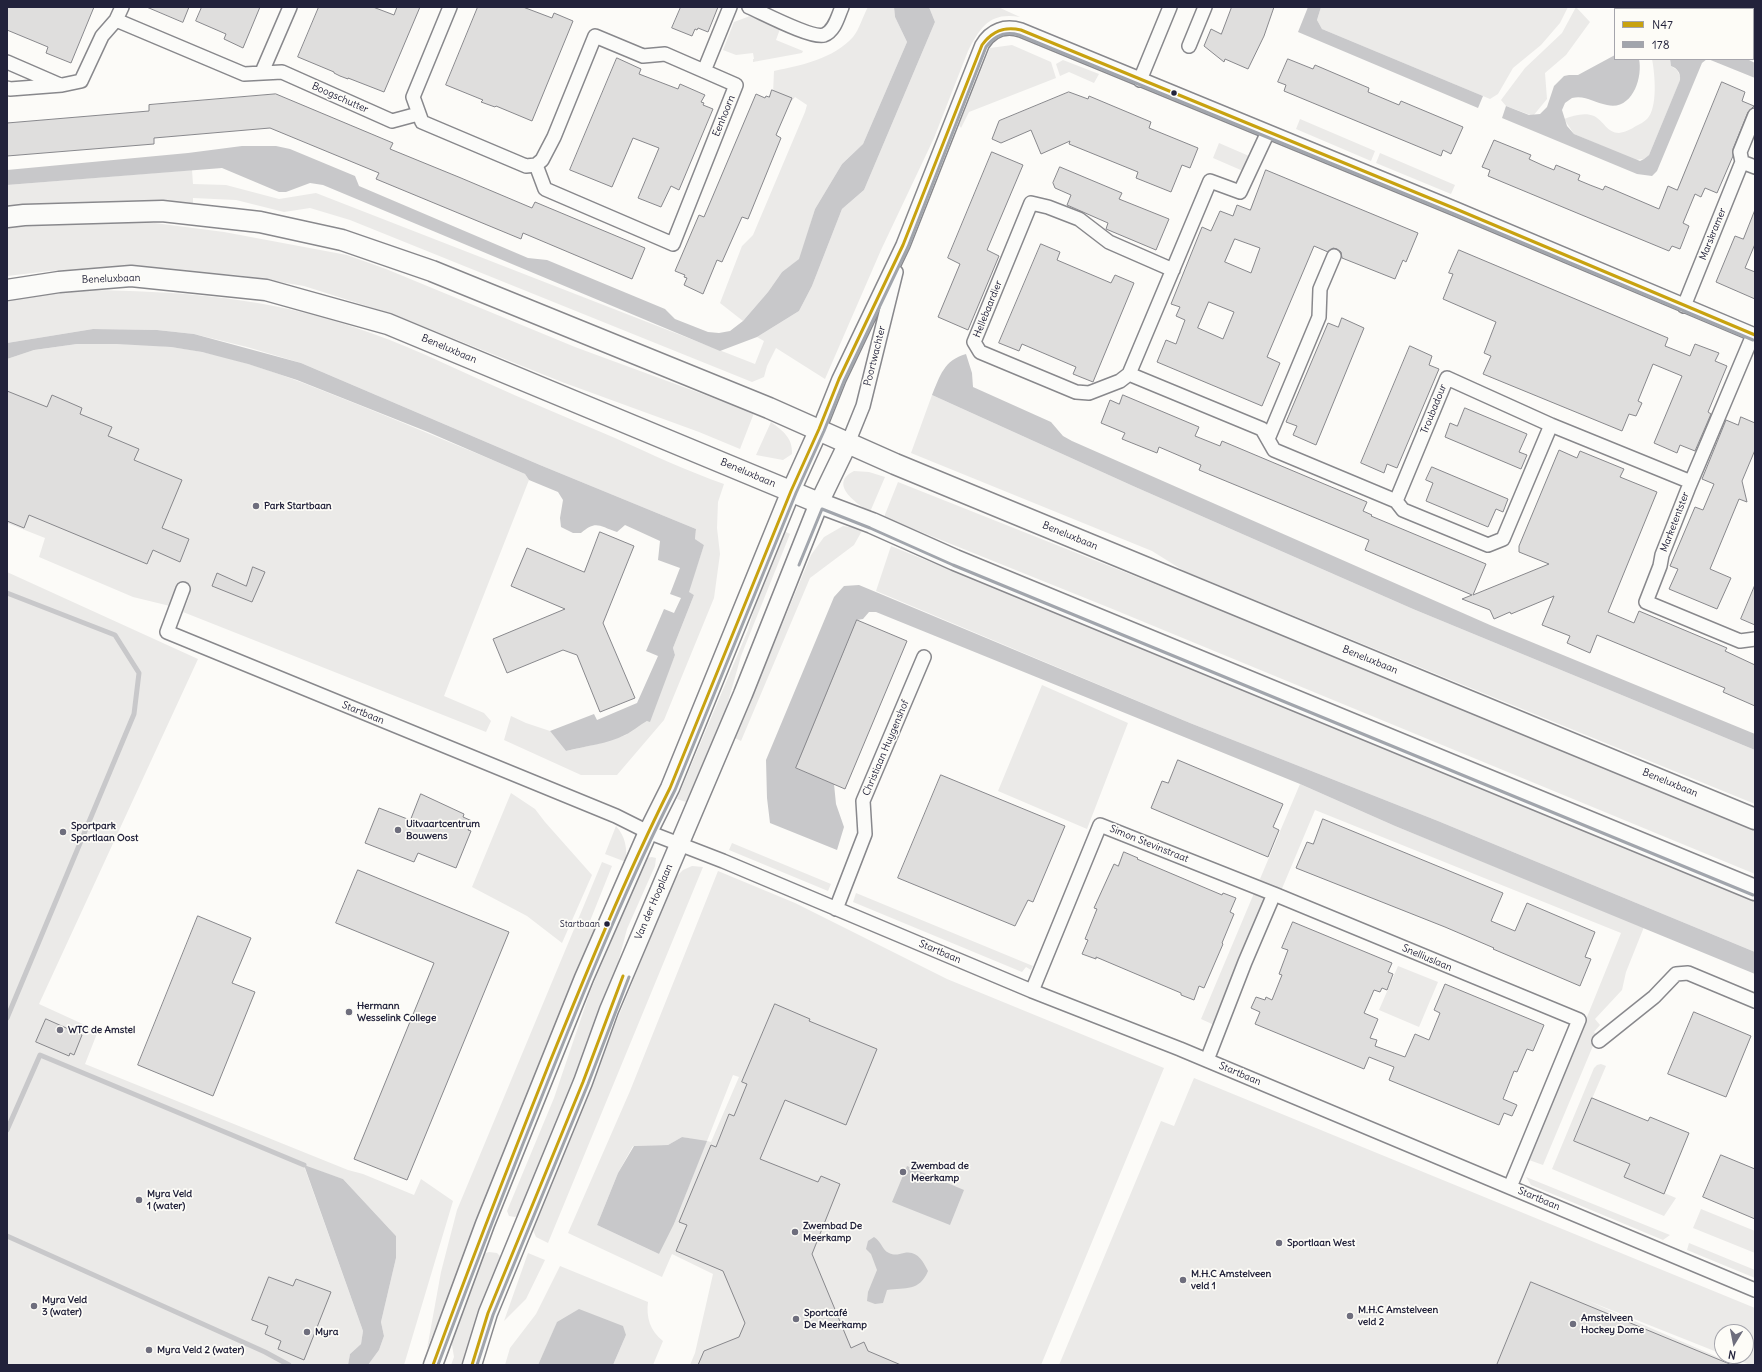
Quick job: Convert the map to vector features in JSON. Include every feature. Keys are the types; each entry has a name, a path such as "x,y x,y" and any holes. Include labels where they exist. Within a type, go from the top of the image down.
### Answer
{"main road":[{"name":"Beneluxbaan","path":"7,217 24,215 162,211 260,222 342,240 432,271 819,429 895,464 1755,819"},
{"name":"Beneluxbaan","path":"7,290 59,282 132,276 266,290 388,324 819,503 872,523 962,563 1755,890"}],"street":[{"path":"7,88 62,85 81,81 102,36 116,20 122,7"},
{"path":"262,72 290,7"},
{"path":"450,7 413,97 418,114 422,122 526,166 536,165 542,160 554,137 595,36 643,56 664,54 704,71 730,7"},
{"path":"749,7 812,35 824,35 834,27 842,7"},
{"path":"1140,80 1170,7"},
{"path":"1189,46 1205,7"},
{"name":"Boogschutter","path":"116,20 244,74 282,72 392,121 418,114"},
{"name":"Poortwachter","path":"819,429 838,379 903,245 982,45 990,35 1002,29 1009,28 1021,30 1754,335"},
{"path":"7,62 62,85"},
{"name":"Eenhoorn","path":"536,165 545,189 673,244 736,85 704,71"},
{"name":"Marskramer","path":"1684,306 1742,162 1740,152 1755,115"},
{"path":"1268,132 1240,192 1210,181 1129,374 1262,429 1274,450 1396,501 1403,510 1488,545 1503,539 1551,424"},
{"path":"1742,162 1755,167"},
{"name":"Hellebaardier","path":"1129,374 1120,381 1089,393 1076,392 980,352 974,342 1031,202 1079,219 1109,242 1173,270"},
{"name":"Poortwachter","path":"848,443 862,406 903,245"},
{"path":"1268,439 1319,317 1320,288 1334,256"},
{"name":"Marketentster","path":"1754,335 1691,482 1662,554 1660,566 1646,602 1740,642 1755,639"},
{"name":"Troubadour","path":"1396,501 1447,378 1551,424 1691,482"},
{"path":"433,1365 485,1224 584,978 648,832 670,788 791,491 819,429"},
{"name":"Van der Hooplaan","path":"472,1365 488,1313 583,1082 609,1010 678,844 743,694 819,503 848,443"},
{"name":"Startbaan","path":"183,589 167,632 616,816 648,832 723,860 1032,991 1207,1060 1755,1290"},
{"name":"Christiaan Huygenshof","path":"836,909 865,834 863,801 924,657"},
{"name":"Simon Stevinstraat","path":"1032,991 1100,825 1274,894"},
{"path":"1207,1060 1245,962 1274,894"},
{"name":"Snelliuslaan","path":"1274,894 1579,1020 1510,1187"},
{"path":"1599,1041 1654,997 1676,974 1688,973 1755,1001"}],"shaded area":[{"path":"868,7 894,7 895,17 907,42 863,144 842,164 815,209 800,259 782,272 768,292 743,321 720,303 742,246 753,235 807,105 795,97 791,102 773,94 774,71 827,56 845,45 855,34"},
{"path":"894,7 929,7 935,22 864,190 842,209 812,286 799,311 757,337 720,351 323,185 310,183 286,192 279,192 222,168 7,185 7,170 188,153 242,146 276,146 290,149 355,176 359,186 528,258 547,260 665,309 675,319 708,332 719,333 730,331 743,321 768,292 782,272 799,259 815,209 842,164 863,144 907,42 895,17"},
{"path":"929,7 998,7 1020,17 1010,16 994,19 977,34 968,51 934,138 881,250 825,379 776,348 767,366 764,377 752,382 350,220 310,208 284,212 236,200 193,198 193,207 117,202 58,203 7,207 7,185 192,170 193,184 226,185 279,199 316,193 755,364 764,341 757,337 799,311 812,286 842,209 864,190 935,22"},
{"path":"1308,7 1321,7 1317,20 1322,29 1483,96 1478,108 1298,32"},
{"path":"1321,7 1568,7 1560,23 1541,45 1513,68 1498,94 1490,99 1322,29 1317,20"},
{"path":"1576,7 1590,22 1566,55 1545,73 1547,99 1533,116 1506,106 1501,100 1525,68 1562,33"},
{"path":"1671,7 1736,8 1679,8"},
{"path":"750,16 780,29 776,40 803,51 802,53 753,62 753,53 736,55 723,50 734,22"},
{"path":"1012,45 1051,62 1056,78 969,112 961,128 959,125 990,48"},
{"path":"1614,56 1614,60 1639,60 1639,75 1634,91 1623,103 1616,106 1607,105 1577,97 1572,98 1565,103 1562,110 1567,126 1574,134 1640,161 1649,155 1680,80 1679,73 1677,69 1671,66 1670,60 1706,60 1702,63 1657,171 1652,176 1637,174 1502,118 1506,106 1529,115 1540,114 1547,107 1554,86 1564,76 1578,75"},
{"path":"1063,60 1099,74 1094,83 1069,72 1060,76 1056,64"},
{"path":"1652,60 1670,60 1671,66 1677,70 1681,78 1649,155 1644,159 1635,160 1574,134 1564,119 1586,114 1594,116 1608,129 1619,133 1642,123 1647,119 1653,107 1655,90"},
{"path":"1710,60 1749,60 1755,63 1755,78"},
{"path":"1300,119 1375,151 1371,161 1296,129"},
{"path":"1219,143 1249,156 1243,171 1213,158"},
{"path":"1380,153 1455,185 1451,194 1376,163"},
{"path":"139,221 224,232 347,255 386,269 575,347 754,413 740,449 699,432 562,382 395,315 304,286 237,275 128,268 50,271 7,276 7,227 22,225"},
{"path":"92,290 182,294 243,301 302,312 351,326 446,364 696,474 724,484 718,502 717,528 720,554 714,598 664,720 617,775 581,775 504,740 511,716 550,731 566,751 601,743 626,735 634,727 647,721 675,655 673,648 694,595 688,592 704,545 695,539 696,529 540,465 301,363 247,347 194,334 157,330 93,329 7,343 7,301 47,293"},
{"path":"93,329 157,330 194,334 301,363 540,465 696,529 695,539 704,545 689,592 694,595 673,648 675,655 650,722 647,721 628,734 611,741 566,751 550,731 594,714 597,720 637,703 658,656 646,651 664,609 674,613 681,598 670,594 680,568 658,560 660,541 625,525 617,532 602,526 594,525 581,533 573,533 561,527 560,518 563,500 558,492 529,480 525,474 428,432 297,380 248,364 202,352 171,347 117,344 77,344 34,350 7,359 7,343"},
{"name":"Park Startbaan","path":"77,344 136,344 171,347 220,356 291,378 525,474 529,480 444,696 484,713 491,721 486,732 183,612 190,595 176,590 170,606 133,597 39,557 45,538 7,523 7,359 34,350"},
{"path":"966,354 972,373 973,387 1051,422 1063,436 1072,441 1490,625 1755,734 1755,750 1413,609 1133,486 932,395 940,375 948,365 953,360"},
{"path":"932,395 1133,486 1413,609 1755,750 1755,804 1184,571 1152,551 911,453"},
{"path":"771,422 786,435 791,444 792,454 783,460 756,455"},
{"path":"854,471 869,472 885,477 870,512 858,504 847,493 844,487 844,482 847,476"},
{"path":"898,482 1522,730 1755,828 1755,874 1110,608 884,517"},
{"path":"843,526 863,529 854,545 810,578 741,741 735,738 811,555 824,537"},
{"path":"782,530 790,534 741,656 726,709 686,802 677,799 748,630 761,585"},
{"path":"891,546 1755,897 1755,952 1438,821 1190,723 876,591"},
{"name":"Sportpark Sportlaan Oost","path":"7,572 198,659 39,1004 98,1031 85,1064 414,1195 421,1179 453,1201 404,1365 368,1365 379,1350 384,1336 381,1322 396,1258 396,1236 343,1179 304,1166 363,1331 361,1344 350,1354 348,1365 7,1365"},
{"path":"859,585 1190,723 1438,821 1755,952 1755,974 1395,826 1300,784 876,612 869,612 863,619 857,620 804,752 796,768 834,784 836,804 844,827 837,850 770,823 767,798 766,760 834,597 844,586"},
{"path":"1042,685 1128,723 1087,829 998,791"},
{"path":"1300,784 1395,826 1644,927 1626,972 1622,990 1595,1019 1600,1025 1594,1032 1598,1036 1543,1165 1529,1160 1621,933 1315,810 1223,1029 1201,1019"},
{"path":"511,793 535,809 592,875 562,943 527,916 472,887"},
{"path":"616,826 622,834 625,843 626,862 605,854"},
{"path":"732,843 831,884 828,891 729,850"},
{"path":"646,858 656,858 655,866 627,929 608,1000 519,1215 515,1217 509,1216 507,1211 554,1098 590,992"},
{"path":"602,862 612,866 590,921 596,924 594,930 598,932 560,1020 427,1349 441,1272 457,1210"},
{"path":"692,866 703,867 548,1243 536,1237 532,1228 675,878 683,870"},
{"name":"Zwembad de Meerkamp","path":"718,871 795,903 947,979 1164,1068 1041,1365 690,1365 695,1353 713,1274 672,1254 662,1277 568,1233 630,1091","holes":["733,1075 739,1077 711,1142 707,1141","682,1137 706,1142 674,1224 659,1254 597,1225 618,1173 633,1146 668,1145"]},
{"path":"856,893 1033,966 1031,970 1026,967 1022,972 853,902"},
{"path":"1398,966 1438,982 1419,1027 1379,1010"},
{"path":"1601,1064 1606,1066 1574,1141 1630,1164 1625,1176 1676,1198 1664,1216 1552,1169 1594,1068"},
{"name":"Sportlaan West","path":"1194,1078 1755,1308 1755,1365 1747,1364 1754,1364 1754,1324 1714,1324 1714,1351 1586,1300 1714,1355 1714,1364 1736,1365 1059,1365 1161,1121 1174,1126"},
{"path":"682,1137 707,1141 674,1224 659,1254 597,1225 618,1173 634,1146 668,1145"},
{"path":"304,1165 343,1179 396,1236 396,1258 381,1322 384,1336 379,1350 368,1365 348,1365 350,1354 361,1344 363,1331"},
{"path":"907,1166 964,1190 950,1225 892,1202"},
{"path":"1526,1177 1670,1235 1663,1240 1531,1185"},
{"path":"1701,1209 1755,1231 1755,1253 1693,1228"},
{"path":"874,1237 879,1241 885,1250 891,1254 913,1253 922,1260 928,1271 924,1278 916,1285 906,1288 887,1290 883,1303 875,1304 867,1301 868,1292 877,1270 871,1254 866,1249 868,1241"},
{"path":"1689,1243 1755,1270 1755,1278 1687,1250"},
{"path":"489,1252 497,1253 503,1259 471,1365 451,1365 454,1357 451,1339 483,1254"},
{"path":"528,1253 545,1260 526,1299 504,1321"},
{"path":"560,1266 648,1302 648,1318 655,1333 663,1341 653,1365 613,1365 626,1335 557,1323 538,1365 505,1365 510,1348 536,1314"},
{"path":"579,1309 623,1326 626,1335 613,1365 538,1365 557,1322"}],"building":[{"path":"7,7 94,7 71,63 46,53 48,47 7,30"},
{"path":"147,7 189,7 183,22"},
{"path":"202,7 260,7 243,48 224,39 226,34 196,21"},
{"path":"319,7 373,7 394,15 397,7 420,7 384,92 340,76 298,57"},
{"path":"478,7 523,7 552,18 554,13 573,21 532,121 496,106 495,107 481,102 483,100 446,85"},
{"path":"681,7 718,7 708,32 698,28 697,30 695,29 692,36 672,28"},
{"path":"1232,7 1274,7 1264,36 1248,69 1225,59 1224,62 1204,46 1211,29 1221,34"},
{"path":"617,58 641,69 639,74 678,89 680,84 705,95 701,102 704,103 703,105 713,109 679,190 671,186 661,207 638,198 659,148 633,138 612,187 570,170"},
{"path":"1288,59 1313,69 1315,65 1369,88 1368,92 1399,105 1401,101 1463,127 1451,154 1443,150 1441,156 1284,91 1286,85 1278,82"},
{"path":"1722,82 1745,92 1742,101 1754,106 1748,112 1733,149 1733,156 1717,193 1705,188 1701,197 1695,194 1683,223 1689,226 1680,249 1672,246 1669,251 1577,213 1488,176 1490,170 1482,167 1494,140 1531,155 1529,159 1542,165 1554,170 1556,165 1580,175 1578,180 1603,190 1605,186 1659,209 1668,186 1677,190"},
{"path":"772,90 792,98 776,135 781,138 748,219 742,217 722,262 717,260 703,294 684,285 687,278 684,277 685,275 675,271 699,215 704,217 756,94 765,98 766,96 769,97"},
{"path":"1069,92 1088,99 1089,96 1151,122 1149,128 1198,148 1190,168 1182,165 1171,192 1136,178 1138,172 1069,144 1070,141 1041,154 1031,130 1001,143 992,139 999,121"},
{"path":"276,94 393,143 390,149 532,208 535,202 645,248 632,279 523,233 521,239 376,179 379,173 270,128 154,138 154,144 7,156 7,123 149,111 149,105"},
{"path":"992,152 1023,165 987,250 999,256 968,330 938,317 960,264 948,258"},
{"path":"1060,167 1122,193 1119,199 1169,219 1156,250 1106,229 1108,223 1067,205 1071,195 1055,188 1053,183"},
{"path":"1266,170 1418,233 1406,262 1403,260 1395,279 1342,258 1341,252 1337,249 1333,248 1328,252 1314,246 1267,357 1280,363 1262,406 1157,362 1166,340 1176,344 1185,320 1176,316 1180,307 1171,304 1202,227 1211,231 1220,211 1233,216 1237,205 1250,210","holes":["1235,239 1260,248 1251,273 1225,262","1209,302 1234,312 1223,339 1198,328"]},
{"path":"1755,210 1755,244 1745,268 1755,272 1755,299 1716,282 1735,236 1743,239"},
{"path":"1041,244 1060,252 1057,260 1111,283 1115,275 1134,283 1093,382 1073,374 1076,367 1022,344 1019,351 999,343"},
{"path":"1459,250 1668,338 1665,346 1690,356 1695,344 1719,353 1715,361 1727,366 1708,412 1711,414 1695,451 1680,445 1677,453 1654,443 1682,376 1653,364 1638,401 1642,403 1636,416 1629,414 1622,431 1483,374 1491,356 1484,353 1496,322 1443,299 1453,274 1449,273"},
{"path":"1342,318 1364,328 1316,445 1293,435 1297,426 1286,422 1328,323 1338,327"},
{"path":"1410,346 1432,356 1429,365 1439,369 1397,468 1387,464 1384,473 1361,463"},
{"path":"7,391 47,407 52,395 82,408 80,414 112,427 108,436 139,449 134,460 182,480 162,528 189,539 180,562 153,550 147,564 29,515 24,528 7,521"},
{"path":"1123,395 1199,427 1195,436 1220,446 1222,441 1367,502 1363,511 1372,515 1371,516 1486,564 1473,595 1549,564 1519,552 1519,546 1559,450 1577,458 1580,451 1624,469 1620,477 1657,492 1608,612 1634,623 1639,611 1727,648 1725,651 1755,665 1755,706 1723,692 1725,688 1597,635 1590,653 1567,643 1570,636 1542,625 1554,596 1511,614 1510,612 1494,619 1490,610 1462,599 1472,595 1365,550 1369,540 1199,470 1201,465 1159,447 1157,453 1122,439 1125,433 1101,423 1110,400 1119,404"},
{"path":"1465,408 1527,434 1519,452 1527,455 1521,469 1445,437 1450,423 1457,426"},
{"path":"1741,417 1755,423 1755,450 1742,481 1747,502 1739,499 1710,569 1731,578 1717,609 1669,589 1678,569 1670,566 1695,507 1703,510 1714,484 1702,479 1726,420 1738,425"},
{"path":"1432,467 1508,499 1503,512 1496,509 1488,527 1426,501 1433,483 1426,480"},
{"path":"600,532 634,546 603,623 635,698 600,712 577,655 563,650 507,673 493,639 565,609 511,586 527,548 584,572"},
{"path":"253,567 265,572 252,602 212,586 217,573 246,586"},
{"path":"1755,585 1755,625 1741,619"},
{"path":"857,620 907,641 845,789 796,768"},
{"path":"1178,760 1283,804 1273,827 1279,830 1268,857 1151,808 1162,781 1168,783"},
{"path":"941,775 1065,826 1033,902 1028,900 1015,926 898,878"},
{"path":"421,794 464,814 463,817 472,821 468,830 471,831 456,868 418,853 414,862 365,843 379,808 410,820"},
{"path":"1323,819 1503,893 1491,921 1515,931 1527,903 1595,932 1585,957 1591,959 1580,986 1445,927 1296,868 1307,842 1313,844"},
{"path":"1124,852 1222,895 1223,893 1236,898 1230,912 1234,914 1222,943 1223,944 1204,988 1199,986 1194,1000 1096,957 1096,959 1082,954 1088,940 1085,939 1097,909 1094,908 1114,864 1118,866"},
{"path":"358,870 509,932 407,1180 354,1159 434,963 336,923"},
{"path":"198,916 251,938 232,983 255,992 213,1096 138,1065"},
{"path":"1293,922 1392,963 1388,972 1393,974 1387,990 1382,988 1380,992 1374,990 1364,1013 1378,1019 1370,1038 1377,1040 1375,1046 1405,1057 1415,1034 1429,1040 1440,1013 1434,1010 1445,984 1544,1025 1533,1051 1527,1049 1517,1072 1514,1071 1503,1099 1517,1105 1512,1116 1504,1113 1499,1125 1389,1080 1394,1067 1369,1057 1364,1069 1255,1024 1260,1012 1251,1008 1256,997 1265,1000 1266,997 1272,1000 1282,975 1279,974 1288,950 1282,948"},
{"path":"775,1004 810,1019 809,1021 877,1049 846,1125 785,1100 760,1159 818,1182 821,1176 840,1184 812,1254 851,1348 864,1342 868,1351 901,1365 698,1365 704,1351 739,1337 745,1323 723,1271 676,1251 687,1225 679,1222 711,1145 716,1147 729,1114 734,1116 747,1084 742,1082"},
{"path":"1694,1012 1751,1036 1726,1097 1668,1074"},
{"path":"46,1019 82,1035 74,1055 70,1053 69,1056 36,1042"},
{"path":"1592,1098 1648,1121 1650,1117 1689,1133 1664,1194 1624,1177 1630,1164 1574,1141"},
{"path":"1721,1155 1755,1169 1755,1219 1703,1197"},
{"path":"269,1277 293,1286 296,1279 331,1292 304,1360 278,1349 281,1341 265,1334 268,1326 252,1320"},
{"name":"Amstelveen Hockey Dome","path":"1531,1282 1714,1358 1714,1364 1732,1365 1497,1365"}],"waterway":[{"path":"7,593 115,635 139,673 134,714 7,1018"},
{"path":"7,1130 40,1055 304,1165"},
{"path":"7,1236 265,1352 289,1365"}],"transit line":[{"name":"N47","path":"433,1365 519,1139 592,960 637,856 670,788 791,491 819,429 839,379 903,245 982,45 990,36 1004,29 1021,30 1456,209 1755,335"},
{"name":"178","path":"438,1365 595,964 658,824 675,790 796,493 824,431 844,381 908,247 986,47 989,43 1001,35 1019,35 1454,214 1753,340"},
{"name":"178","path":"799,565 822,509 870,528 953,565 1753,895"},
{"name":"N47","path":"472,1365 488,1313 583,1082 623,976"},
{"name":"178","path":"477,1365 493,1315 588,1084 629,977"}],"place":[{"name":"Park Startbaan","path":"256,506"},
{"name":"Uitvaartcentrum Bouwens","path":"398,830"},
{"name":"Sportpark Sportlaan Oost","path":"63,832"},
{"name":"Startbaan","path":"607,924"},
{"name":"Hermann Wesselink College","path":"349,1012"},
{"name":"WTC de Amstel","path":"60,1030"},
{"name":"Zwembad de Meerkamp","path":"903,1172"},
{"name":"Myra Veld 1 (water)","path":"139,1200"},
{"name":"Zwembad De Meerkamp","path":"795,1232"},
{"name":"Sportlaan West","path":"1279,1243"},
{"name":"M.H.C Amstelveen veld 1","path":"1183,1280"},
{"name":"Myra Veld 3 (water)","path":"34,1306"},
{"name":"M.H.C Amstelveen veld 2","path":"1350,1316"},
{"name":"Sportcafé De Meerkamp","path":"796,1319"},
{"name":"Amstelveen Hockey Dome","path":"1573,1324"},
{"name":"Myra","path":"307,1332"},
{"name":"Myra Veld 2 (water)","path":"149,1350"}]}
